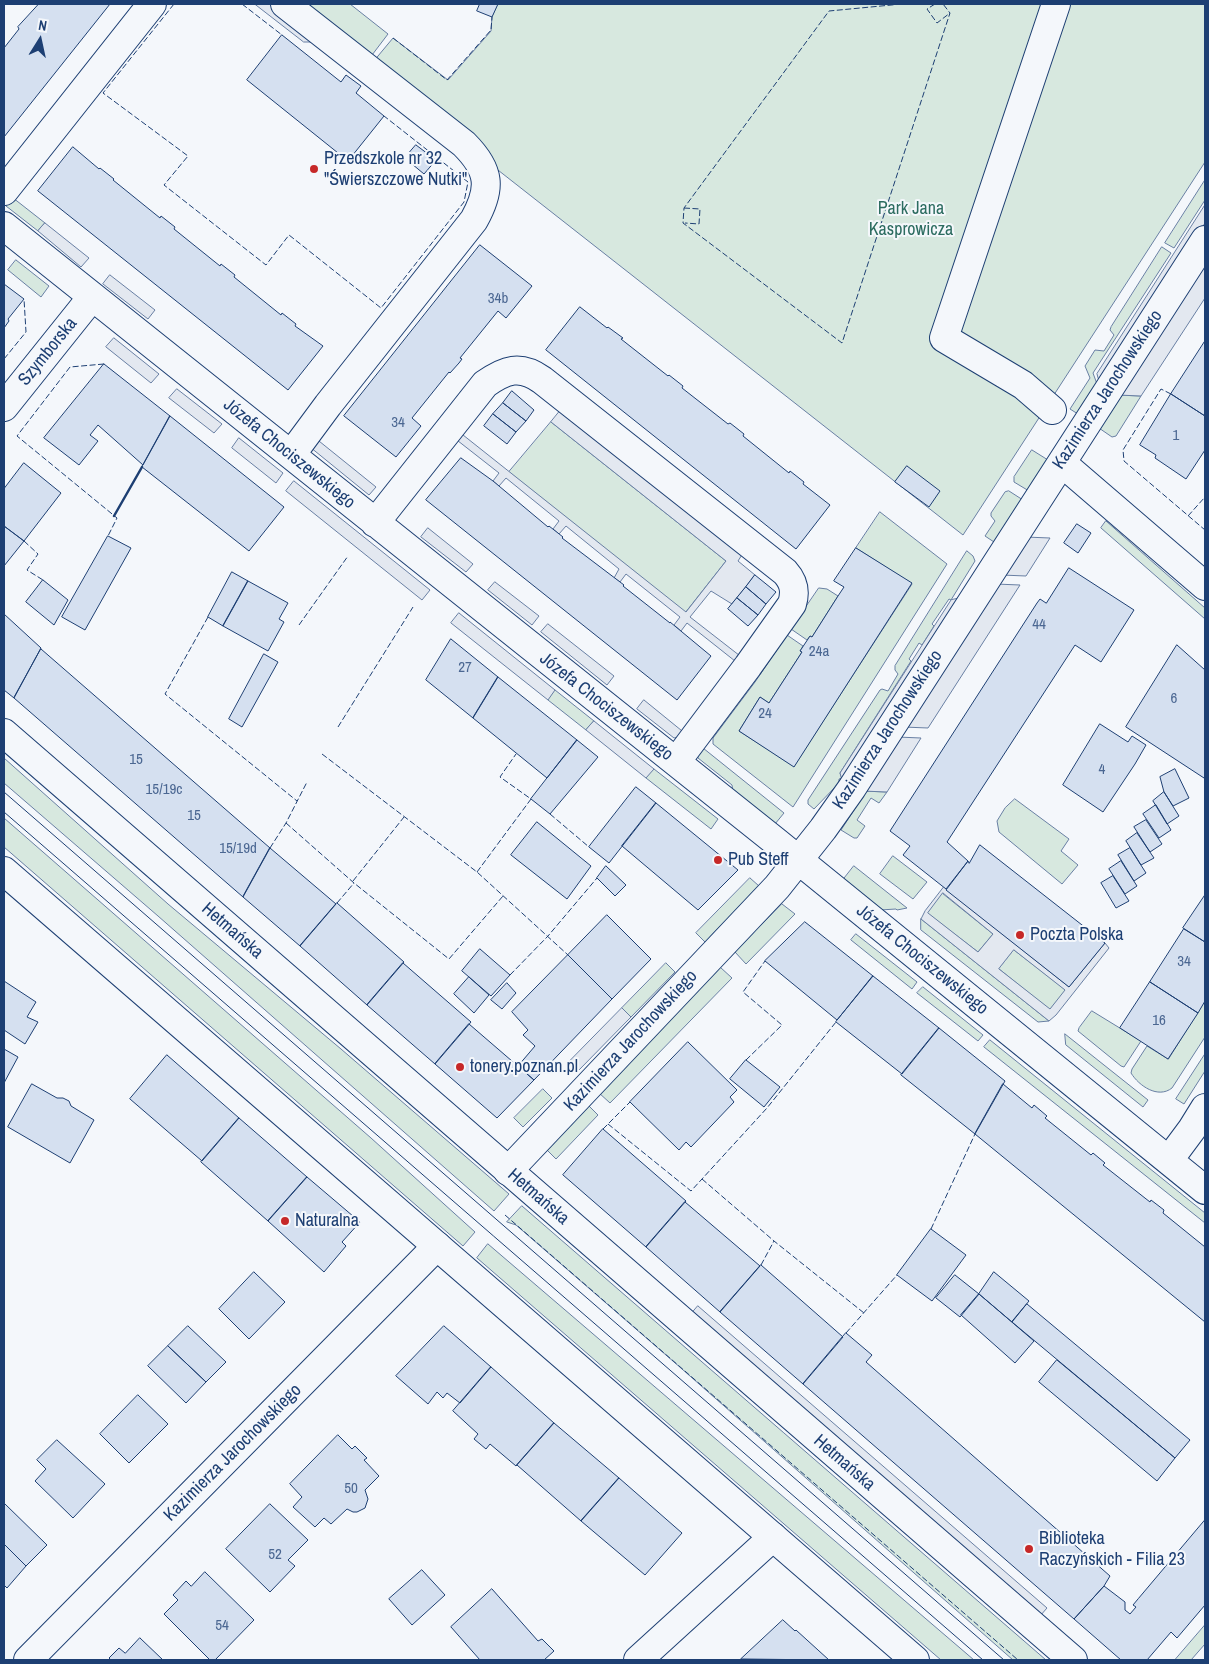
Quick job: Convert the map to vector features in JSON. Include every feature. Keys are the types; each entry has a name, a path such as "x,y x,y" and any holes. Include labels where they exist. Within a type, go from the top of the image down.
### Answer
{"street":[{"path":"4,192 152,4"},
{"path":"285,4 464,144 476,156 484,170 487,187 482,205 474,220 328,405 291,455"},
{"path":"1052,410 1023,385 944,338 1056,4"},
{"name":"Józefa Chociszewskiego","path":"4,226 676,762 1205,1190"},
{"name":"Kazimierza Jarochowskiego","path":"508,1171 777,887 852,788 1205,240"},
{"name":"Szymborska","path":"4,407 92,297"},
{"path":"375,523 485,384 503,373 513,370 524,371 534,374 542,380 785,572 791,578 794,586 792,604 676,762"},
{"path":"1062,463 1205,586"},
{"name":"Hetmańska","path":"4,733 1073,1660"},
{"path":"4,871 915,1660"},
{"path":"1169,1160 1205,1108"},
{"name":"Kazimierza Jarochowskiego","path":"28,1660 437,1246"},
{"path":"638,1660 773,1537"}],"green space":[{"path":"299,4 350,4 388,34 369,59"},
{"name":"Park Jana Kasprowicza","path":"498,4 1205,4 1205,162 963,535 489,163 373,62 393,38 448,80 491,31 492,17"},
{"path":"1205,180 1205,200 1174,248 1165,243"},
{"path":"8,194 45,223 38,231 6,206"},
{"path":"1162,247 1171,253 1093,373 1097,384 1078,414 1070,409 1090,378 1085,366 1095,350 1104,351 1114,335 1110,330 1111,327"},
{"path":"16,260 49,286 41,297 8,270"},
{"path":"1117,395 1141,396 1116,436 1112,437 1096,426"},
{"path":"551,422 726,561 685,613 509,472"},
{"path":"1032,450 1048,460 1029,491 1014,482 1014,477"},
{"path":"1009,491 1023,500 996,542 994,542 985,536 995,521 991,513 1005,492"},
{"path":"880,512 947,564 793,807 713,744 713,738 787,635 803,646 800,651 802,652 769,703 760,697 739,731 794,766 912,584 856,548"},
{"path":"1106,521 1205,608 1205,619 1101,528"},
{"path":"967,551 973,556 975,561 951,600 949,599 932,624 934,626 922,645 919,643 909,659 911,661 840,773 842,778 839,779 839,783 814,809 808,804 808,800 880,690 888,691 898,674 895,666"},
{"path":"819,588 827,589 838,596 812,637 810,636 807,640 791,629"},
{"path":"555,690 594,721 586,730 548,700"},
{"path":"698,744 784,813 775,824 766,821 734,799 732,785 698,758"},
{"path":"4,758 168,904 341,1049 509,1194 494,1211 4,783"},
{"path":"654,769 718,819 711,829 646,778"},
{"path":"862,791 887,792 879,803 871,798 857,820 865,826 857,838 854,838 841,830 856,807"},
{"path":"1015,799 1069,839 1061,851 1078,865 1062,884 999,832 997,821 1005,808"},
{"path":"4,818 371,1138 475,1232 463,1246 4,847"},
{"path":"893,856 927,882 913,899 880,874"},
{"path":"854,866 907,908 880,910 843,880"},
{"path":"750,878 759,886 705,942 696,933"},
{"path":"942,893 993,934 978,952 927,913"},
{"path":"782,904 795,914 746,964 735,952"},
{"path":"921,919 1049,1021 1038,1022 921,930"},
{"path":"856,934 917,982 912,989 851,940"},
{"path":"1014,950 1066,990 1050,1010 999,969"},
{"path":"666,963 675,972 631,1017 622,1008"},
{"path":"720,967 732,978 610,1103 598,1092"},
{"path":"923,987 983,1035 978,1041 917,993"},
{"path":"1205,1001 1205,1037 1172,1088 1161,1092 1149,1090 1134,1078 1131,1073 1132,1069 1147,1046 1168,1059"},
{"path":"1092,1011 1141,1041 1124,1067 1078,1031"},
{"path":"1065,1034 1148,1100 1143,1107 1066,1045"},
{"path":"990,1040 1205,1213 1205,1223 984,1047"},
{"path":"1205,1054 1205,1071 1184,1104 1176,1099"},
{"path":"543,1089 552,1098 523,1127 514,1118"},
{"path":"586,1103 598,1115 556,1159 544,1147"},
{"path":"522,1206 1046,1660 1013,1660 516,1225 507,1222"},
{"path":"488,1244 974,1660 941,1660 477,1258"},
{"path":"1205,1625 1205,1644 1191,1660 1175,1660"}],"shaded area":[{"path":"255,4 274,4 312,42 304,42"},
{"path":"1205,205 1205,223 1100,385 1097,374"},
{"path":"45,223 89,258 81,267 38,231"},
{"path":"1205,258 1205,298 1141,396 1117,395"},
{"path":"110,275 155,310 148,319 103,284"},
{"path":"114,338 159,374 151,383 106,347"},
{"path":"177,389 222,424 214,433 169,398"},
{"path":"564,406 745,550 738,561 755,575 737,598 732,604 711,591 690,617 744,659 740,665 687,623 681,631 674,625 680,617 626,574 620,582 614,578 619,569 566,526 559,534 553,529 559,521 506,478 499,486 493,481 499,473 453,437 458,431 686,612 726,561 551,422"},
{"path":"314,437 376,487 369,495 310,447"},
{"path":"239,438 283,473 276,483 232,448"},
{"path":"294,481 430,590 422,600 286,491"},
{"path":"428,528 473,564 466,572 421,537"},
{"path":"1025,537 1050,538 1026,576 1001,575"},
{"path":"495,582 539,616 532,625 488,590"},
{"path":"995,584 1020,585 928,728 903,727"},
{"path":"965,597 843,784 840,773 951,600"},
{"path":"459,613 555,690 548,700 451,623"},
{"path":"548,624 614,676 607,685 541,632"},
{"path":"644,700 687,735 674,738 637,709"},
{"path":"594,721 654,769 646,778 586,730"},
{"path":"897,737 921,738 887,792 862,791"},
{"path":"944,887 1069,987 1105,943 1109,948 1056,1015 1049,1021 921,919","holes":["943,893 993,934 978,952 928,913","1014,950 1065,990 1050,1009 999,969"]},
{"path":"622,1008 631,1017 579,1070 570,1061"},
{"path":"698,1306 1047,1608 1040,1616 692,1313"}],"building":[{"path":"39,4 110,4 4,137 4,48 19,29 18,27"},
{"path":"480,4 498,4 492,17 477,11"},
{"path":"282,35 341,82 346,75 361,86 356,93 384,116 348,161 247,80"},
{"path":"416,145 436,160 424,174 412,164 417,157 410,152"},
{"path":"73,147 160,218 161,216 175,227 174,229 220,266 221,264 235,275 234,277 281,315 282,313 296,324 295,326 323,346 288,390 38,191"},
{"path":"480,245 532,286 506,318 498,311 460,358 462,359 459,363 449,372 412,418 421,426 396,457 344,416"},
{"path":"4,284 24,299 8,319 9,321 4,328"},
{"path":"580,307 623,338 621,339 683,386 682,388 728,424 730,423 744,434 743,436 789,473 790,471 804,482 803,484 830,505 796,549 546,350"},
{"path":"1205,341 1205,416 1171,394"},
{"path":"104,364 170,416 143,465 98,425 90,435 98,441 79,465 44,438"},
{"path":"512,391 534,410 526,421 503,403"},
{"path":"1171,394 1205,416 1205,450 1186,479 1155,458 1156,455 1140,445"},
{"path":"503,403 526,421 516,432 493,414"},
{"path":"493,414 516,432 507,444 484,426"},
{"path":"170,416 284,507 249,551 142,467"},
{"path":"461,458 493,481 711,656 677,700 426,500"},
{"path":"24,463 61,493 24,541 4,526 4,489"},
{"path":"907,466 940,491 929,507 895,482"},
{"path":"1077,524 1091,533 1078,553 1064,543"},
{"path":"4,526 24,541 4,566"},
{"path":"108,536 131,548 85,630 62,617"},
{"path":"856,548 912,583 794,767 739,731 760,697 769,703 802,652 800,651 810,636 812,637 844,587 834,581"},
{"path":"1069,568 1134,610 1101,662 1075,645 947,842 968,861 946,889 903,855 910,846 890,831 1037,603 1040,599 1046,603"},
{"path":"232,572 248,581 223,626 208,617"},
{"path":"755,575 776,592 766,604 746,587"},
{"path":"43,580 68,600 54,625 26,602"},
{"path":"248,581 288,603 279,619 284,622 268,651 223,626"},
{"path":"746,587 766,604 758,615 737,598"},
{"path":"737,598 758,615 748,626 728,609"},
{"path":"4,614 41,648 14,698 4,690"},
{"path":"451,639 498,677 473,718 426,680"},
{"path":"1177,645 1205,670 1204,778 1126,727"},
{"path":"41,649 270,848 243,897 14,698"},
{"path":"264,654 278,662 242,727 229,719"},
{"path":"498,677 577,740 547,778 473,718"},
{"path":"1100,724 1128,742 1132,736 1146,745 1103,812 1063,785"},
{"path":"577,740 598,757 550,814 531,799"},
{"path":"1175,769 1189,798 1173,806 1164,792 1160,777"},
{"path":"636,787 656,803 609,863 589,847"},
{"path":"1164,792 1179,816 1167,824 1153,801"},
{"path":"656,803 738,870 698,910 622,846"},
{"path":"1156,805 1171,830 1159,838 1143,814"},
{"path":"1146,820 1162,844 1150,852 1134,827"},
{"path":"537,822 591,866 567,899 511,855"},
{"path":"1137,833 1154,858 1141,865 1126,841"},
{"path":"980,845 1105,943 1069,987 946,890 968,861 969,863"},
{"path":"270,848 336,904 300,946 243,897"},
{"path":"1130,848 1146,873 1134,881 1118,855"},
{"path":"1121,861 1137,886 1125,894 1109,869"},
{"path":"606,866 626,885 615,896 597,878"},
{"path":"1113,876 1129,901 1116,908 1101,883"},
{"path":"1205,895 1205,942 1183,928"},
{"path":"337,903 404,962 367,1005 300,946"},
{"path":"607,915 651,959 612,999 568,955"},
{"path":"805,922 873,976 837,1020 765,961"},
{"path":"1184,929 1205,942 1205,1001 1198,1013 1150,982"},
{"path":"480,949 510,975 491,996 462,971"},
{"path":"568,955 612,999 534,1080 518,1066 535,1046 523,1035 528,1030 512,1012"},
{"path":"403,963 471,1022 435,1064 367,1005"},
{"path":"873,976 939,1028 902,1074 836,1022"},
{"path":"469,977 489,995 474,1013 454,994"},
{"path":"4,981 36,1002 27,1017 38,1022 25,1044 4,1030"},
{"path":"1150,982 1198,1013 1168,1059 1120,1028"},
{"path":"507,983 516,993 502,1009 491,1000"},
{"path":"469,1024 534,1080 497,1118 435,1064"},
{"path":"939,1028 1005,1081 975,1134 901,1075"},
{"path":"688,1042 737,1090 730,1097 734,1102 691,1147 686,1142 679,1150 630,1102"},
{"path":"4,1049 18,1057 4,1083"},
{"path":"167,1055 239,1118 202,1161 130,1099"},
{"path":"746,1060 780,1087 764,1107 730,1079"},
{"path":"32,1084 57,1098 69,1101 71,1106 94,1120 70,1163 8,1127"},
{"path":"1003,1084 1032,1108 1034,1105 1047,1116 1045,1118 1091,1155 1093,1153 1105,1163 1103,1165 1150,1202 1151,1200 1164,1210 1163,1213 1205,1247 1205,1322 975,1134"},
{"path":"239,1118 307,1177 268,1221 201,1162"},
{"path":"603,1129 686,1201 646,1247 563,1175"},
{"path":"307,1177 360,1222 342,1242 346,1246 324,1272 268,1221"},
{"path":"685,1202 760,1266 720,1312 646,1247"},
{"path":"931,1229 966,1255 932,1301 897,1275"},
{"path":"761,1265 843,1337 803,1384 720,1312"},
{"path":"254,1272 285,1302 249,1339 219,1309"},
{"path":"994,1272 1029,1301 1012,1322 979,1294"},
{"path":"955,1275 979,1294 960,1317 936,1298"},
{"path":"979,1294 1034,1341 1015,1363 961,1315"},
{"path":"1027,1304 1190,1440 1175,1458 1012,1322"},
{"path":"188,1326 226,1362 206,1382 168,1346"},
{"path":"444,1326 491,1367 460,1403 447,1393 443,1398 437,1392 428,1404 396,1376"},
{"path":"846,1333 872,1355 866,1362 1110,1576 1104,1586 1074,1619 803,1384"},
{"path":"168,1346 206,1382 186,1403 148,1366"},
{"path":"1057,1360 1175,1458 1157,1481 1039,1382"},
{"path":"491,1367 554,1423 516,1466 490,1444 486,1449 474,1439 478,1434 453,1411"},
{"path":"138,1395 168,1424 129,1463 100,1434"},
{"path":"554,1423 619,1478 581,1521 517,1465"},
{"path":"338,1435 352,1449 355,1446 367,1458 364,1460 379,1476 365,1490 368,1499 365,1508 357,1512 347,1509 331,1524 324,1518 315,1527 293,1507 302,1497 290,1484"},
{"path":"57,1440 105,1484 73,1518 35,1481 46,1469 37,1460"},
{"path":"619,1478 682,1533 645,1575 581,1521"},
{"path":"4,1503 47,1545 26,1566 4,1544"},
{"path":"270,1504 308,1540 288,1560 295,1566 270,1592 226,1549"},
{"path":"1205,1520 1205,1605 1177,1638 1171,1632 1147,1660 1121,1660 1074,1619 1104,1586 1125,1602 1125,1610 1130,1614 1136,1607 1133,1605"},
{"path":"4,1544 26,1566 7,1588 4,1585"},
{"path":"422,1570 445,1595 412,1625 389,1599"},
{"path":"205,1572 254,1620 215,1660 210,1660 164,1614 178,1600 173,1595 186,1581 191,1586"},
{"path":"492,1589 538,1641 542,1639 554,1651 544,1660 480,1660 451,1627"},
{"path":"783,1620 796,1630 829,1660 741,1659"},
{"path":"140,1638 163,1660 111,1660 109,1658 119,1648 125,1653"}],"tram line":[{"path":"4,792 1004,1660"},
{"path":"4,812 983,1660"}],"fence":[{"path":"174,4 103,93 188,156 164,185 266,265 289,235 381,308 464,202 468,182 384,116"},
{"path":"242,4 282,35"},
{"path":"902,4 829,11 684,208 683,223 842,343 950,13 943,4"},
{"path":"935,4 927,9 937,23 950,13"},
{"path":"393,38 447,80 491,30 492,17"},
{"path":"684,208 700,209 699,224 685,223"},
{"path":"4,359 26,332 24,299"},
{"path":"104,364 70,367 17,436 117,518 108,536"},
{"path":"1171,394 1161,389 1123,450 1124,461 1205,530"},
{"path":"1188,516 1205,497"},
{"path":"24,541 38,554 27,570 43,580"},
{"path":"299,625 348,556"},
{"path":"338,727 413,607"},
{"path":"208,617 165,694 297,801"},
{"path":"322,754 477,872 568,955"},
{"path":"477,872 531,799 500,777 516,754"},
{"path":"270,848 286,823 307,782"},
{"path":"550,814 589,847"},
{"path":"353,881 404,817"},
{"path":"286,823 354,883 449,959 503,896"},
{"path":"510,975 548,936 597,878"},
{"path":"337,903 354,883"},
{"path":"746,1060 782,1025 743,992 765,961"},
{"path":"608,1124 691,1191 767,1108 836,1022"},
{"path":"603,1129 630,1102"},
{"path":"931,1229 975,1134"},
{"path":"702,1179 774,1241 864,1313"},
{"path":"505,1215 1018,1660"},
{"path":"761,1265 774,1241"},
{"path":"846,1333 897,1275"}],"wall":[{"path":"114,516 142,467"}],"place":[{"name":"Przedszkole nr 32 \"Świerszczowe Nutki\"","path":"314,169"},
{"name":"Pub Steff","path":"718,860"},
{"name":"Poczta Polska","path":"1020,935"},
{"name":"tonery.poznan.pl","path":"460,1067"},
{"name":"Naturalna","path":"285,1221"},
{"name":"Biblioteka Raczyńskich - Filia 23","path":"1029,1549"}]}
